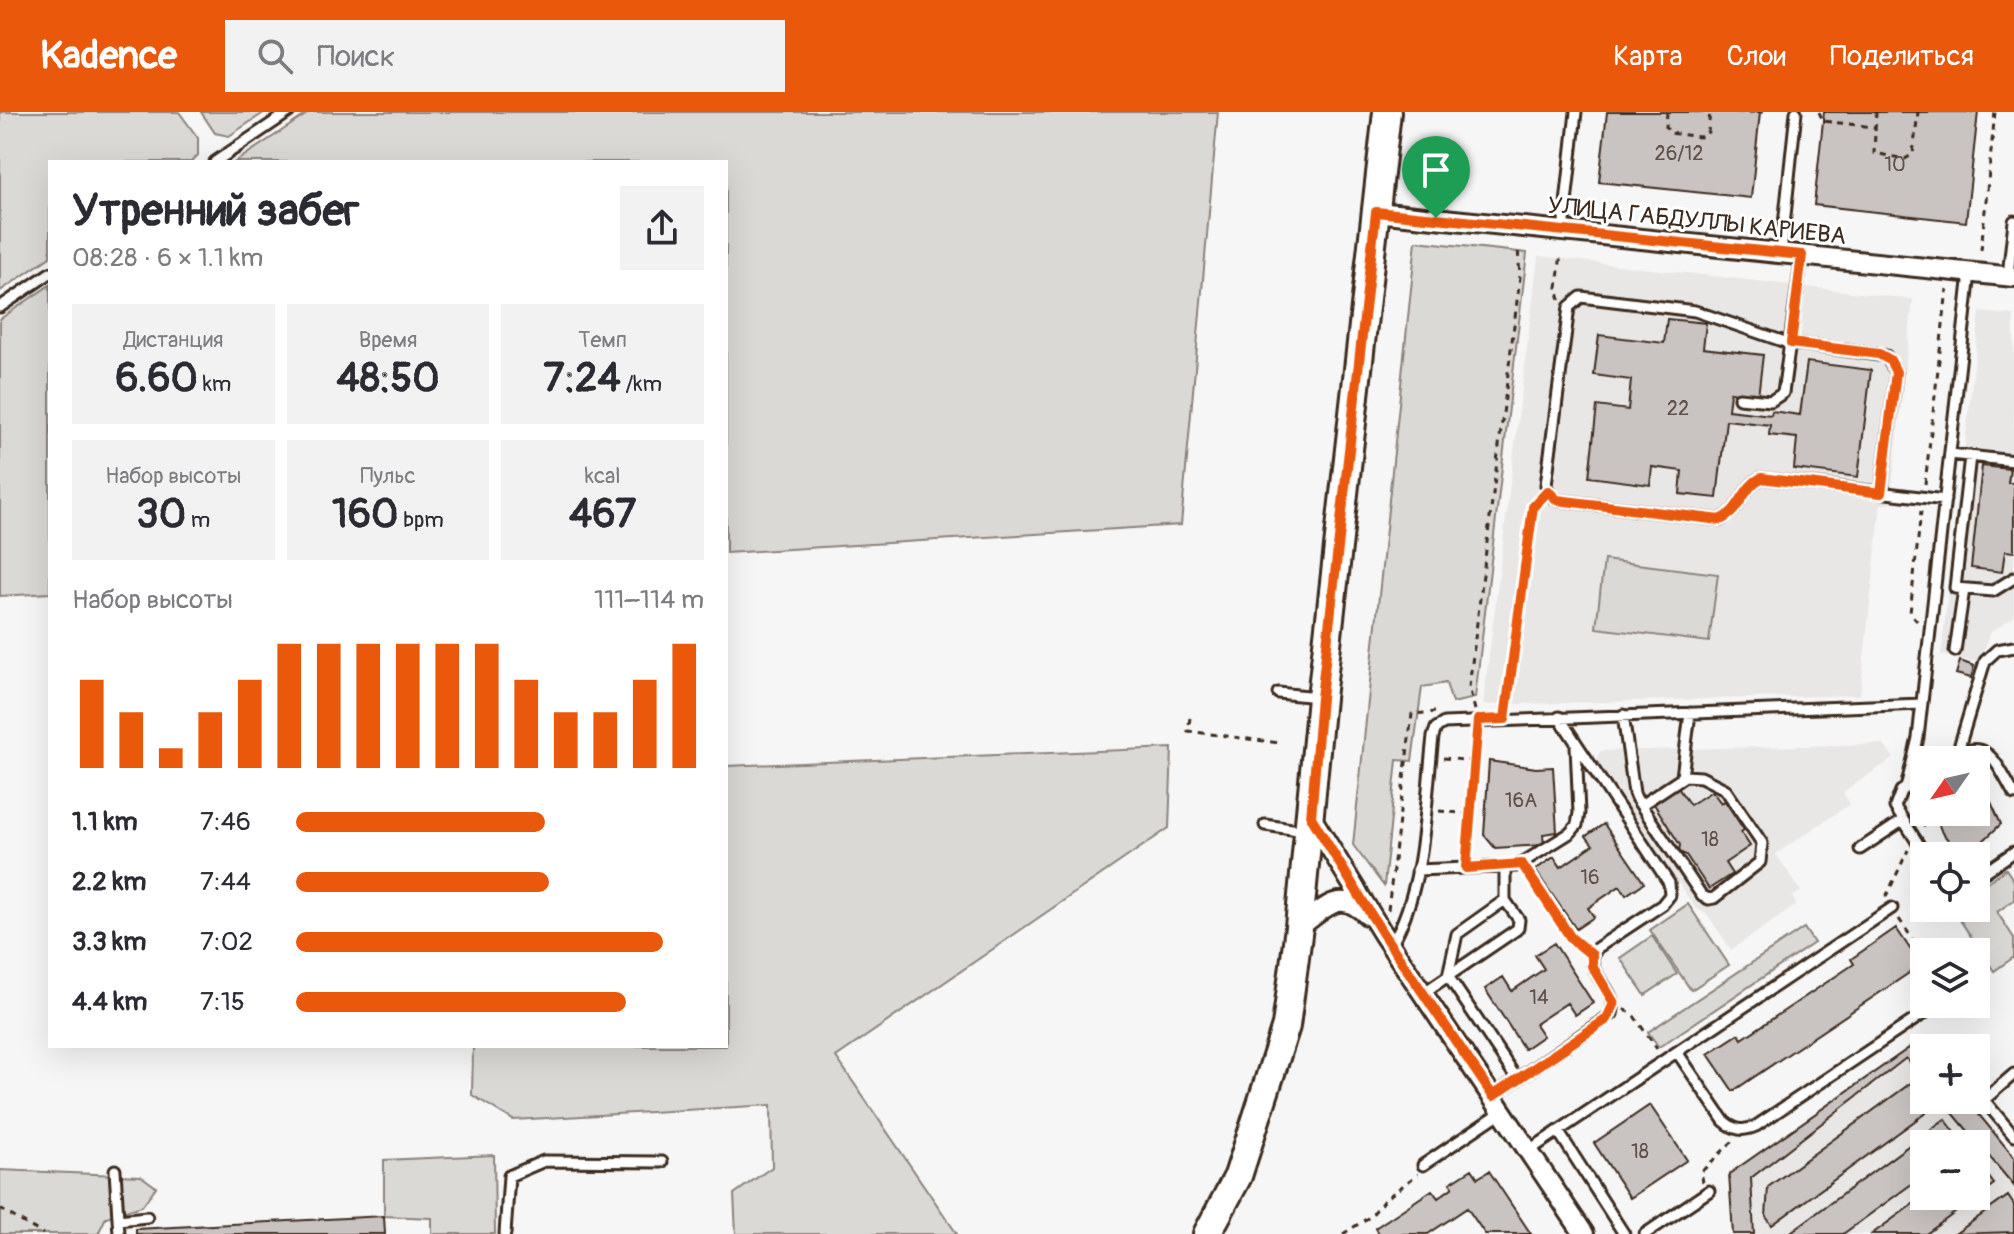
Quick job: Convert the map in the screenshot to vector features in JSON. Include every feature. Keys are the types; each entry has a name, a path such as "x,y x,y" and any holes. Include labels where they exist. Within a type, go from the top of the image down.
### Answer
{"main road":[{"path":"1207,1234 1238,1176 1286,1026 1387,112"}],"street":[{"name":"УЛИЦА ГАБДУЛЛЫ КАРИЕВА","path":"1376,212 2011,277"},
{"path":"1310,824 1584,1234"},
{"path":"1299,927 1336,901 1344,900 1360,908 1387,940"}],"lane":[{"path":"218,160 289,112"},
{"path":"1563,231 1576,112"},
{"path":"1781,253 1796,112"},
{"path":"2011,277 2014,221"},
{"path":"1739,398 1771,401 1779,398 1785,389 1802,255"},
{"path":"1906,788 1916,754 1970,273"},
{"path":"0,307 48,274"},
{"path":"1881,493 1896,372 1894,365 1879,354 1791,343 1695,311 1581,297 1572,302 1567,312 1548,491 1557,500 1720,520 1731,514 1750,485 1761,478 1881,493 1945,500"},
{"path":"1950,454 2014,461"},
{"path":"1955,651 1970,456"},
{"path":"1935,585 1993,591 2014,578"},
{"path":"1959,746 1985,661 1997,650 2014,647"},
{"path":"1278,693 1321,698"},
{"path":"1387,940 1405,922 1417,870 1434,732 1440,725 1478,720 1922,704"},
{"path":"1682,777 1690,713"},
{"path":"1623,715 1631,784 1641,805 1702,896 1714,898 1760,862 1762,843 1725,789 1701,777 1682,777 1641,805"},
{"path":"1423,1165 1498,1103 1517,1079 1607,1019 1614,1003 1592,966 1592,955 1597,948 1668,899 1671,889 1559,717"},
{"path":"1417,870 1522,864 1570,833 1577,825 1579,813 1576,743"},
{"path":"1990,756 2014,794"},
{"path":"1910,785 1895,802 1902,821 1916,842"},
{"path":"1860,849 1902,821"},
{"path":"1265,825 1310,824"},
{"path":"1990,868 2014,852"},
{"path":"1423,993 1518,928 1519,920 1505,900 1505,867"},
{"path":"1505,900 1457,934 1448,976 1517,1079"},
{"path":"1530,1150 1892,908"},
{"path":"1677,1052 1724,1121 1731,1127 1744,1130 1756,1126 1917,1018"},
{"path":"2014,1074 1984,1100 2014,1136"},
{"path":"1558,1131 1624,1234"},
{"path":"505,1234 509,1176 544,1161 662,1162"},
{"path":"115,1170 119,1234"},
{"path":"1645,1234 1709,1191"},
{"path":"118,1220 147,1217"}],"path":[{"path":"1667,112 1666,127 1670,133 1700,137 1708,132 1710,112"},
{"path":"1737,112 1763,112"},
{"path":"1819,112 1823,121 1874,127"},
{"path":"1876,112 1872,150 1875,155 1908,159 1913,154 1918,112"},
{"path":"1981,250 1995,112"},
{"path":"1466,868 1478,720 1469,687 1520,275 1518,248"},
{"path":"1561,253 1557,293 1567,312"},
{"path":"1920,625 1910,613 1949,271"},
{"path":"1505,719 1530,516 1536,503 1548,491"},
{"path":"1190,718 1188,731 1279,743"},
{"path":"1430,757 1475,761"},
{"path":"1424,810 1471,814"},
{"path":"1876,919 1913,838 1924,826"},
{"path":"1522,864 1571,938 1592,955"},
{"path":"1892,908 1912,938"},
{"path":"1614,1003 1634,1016 1664,1060"},
{"path":"1709,1191 1700,1178 1701,1172 1744,1130"},
{"path":"1343,1234 1371,1216 1384,1200 1412,1180 1423,1165"},
{"path":"0,1209 43,1234"}],"shaded area":[{"path":"0,112 179,112 198,138 198,155 193,160 48,160 48,258 0,291"},
{"path":"201,112 265,112 229,136 215,133"},
{"path":"310,112 1218,112 1181,525 728,553 728,160 238,160"},
{"path":"1416,241 1527,253 1475,698 1452,703 1446,683 1422,687 1412,761 1397,760 1384,886 1353,845"},
{"path":"1538,256 1913,299 1890,504 1881,504 1860,695 1483,705"},
{"path":"48,286 48,593 0,596 0,319"},
{"path":"1980,312 2014,315 2014,617 1991,632 1979,663 1941,655"},
{"path":"1604,560 1718,574 1709,642 1596,628"},
{"path":"1883,744 1894,758 1843,792 1850,804 1776,854 1801,891 1792,897 1797,905 1731,950 1707,914 1695,908 1598,763 1597,756 1601,751"},
{"path":"1172,748 1169,828 836,1057 957,1234 736,1234 734,1194 772,1167 771,1105 513,1120 472,1095 473,1048 728,1048 728,766"},
{"path":"2006,869 2014,881 2014,900 1997,912 2014,938 2014,957 1994,971 1990,965 1990,938 1972,938 1961,922 1990,922 1990,880"},
{"path":"1688,904 1729,965 1691,990 1650,930"},
{"path":"1804,928 1814,943 1659,1047 1648,1032"},
{"path":"1652,936 1677,974 1645,995 1620,958"},
{"path":"1910,1047 1910,1114 1979,1114 2014,1157 2014,1234 1733,1234 1729,1174"},
{"path":"494,1155 495,1234 432,1234 432,1218 384,1216 384,1160"},
{"path":"0,1170 141,1176 156,1187 142,1206 106,1217 98,1234 0,1234"}],"building":[{"path":"1607,112 1760,112 1751,198 1599,182"},
{"path":"1824,112 1978,112 1966,222 1814,205"},
{"path":"1667,319 1706,323 1703,348 1763,355 1758,396 1730,392 1728,410 1800,415 1807,362 1871,370 1858,477 1794,469 1797,438 1769,435 1770,425 1726,420 1717,498 1680,494 1682,471 1652,467 1650,485 1589,477 1597,406 1628,410 1631,380 1594,375 1599,335 1664,343"},
{"path":"1982,466 2010,469 2008,483 2014,483 2014,552 2005,551 2002,572 1971,568"},
{"path":"1960,661 1974,666 1971,678 1956,674"},
{"path":"1489,761 1536,768 1553,767 1557,832 1543,834 1544,845 1495,848 1484,835"},
{"path":"1678,788 1690,805 1712,791 1721,803 1725,801 1744,830 1741,832 1750,846 1725,863 1732,874 1709,889 1686,855 1679,852 1680,845 1654,804"},
{"path":"1990,801 2001,824 1982,842 1950,842 1939,826 1990,826"},
{"path":"1604,824 1644,883 1626,895 1620,886 1588,908 1594,917 1576,929 1535,870 1554,857 1561,867 1593,845 1586,836"},
{"path":"1896,928 1910,949 1910,972 1733,1091 1708,1054 1739,1034 1742,1039 1854,964 1851,959"},
{"path":"1554,943 1593,1003 1575,1015 1567,1003 1535,1024 1543,1036 1524,1049 1485,989 1503,977 1512,991 1544,969 1535,955"},
{"path":"1910,1047 1910,1063 1906,1058 1751,1178 1754,1234 1733,1234 1729,1174"},
{"path":"1910,1084 1910,1114 1924,1114 1772,1225 1766,1217 1768,1187"},
{"path":"1650,1105 1687,1160 1630,1198 1594,1143"},
{"path":"1954,1114 1979,1114 2014,1157 2014,1186 1990,1157 1990,1130 1967,1130"},
{"path":"1945,1119 1953,1130 1930,1130"},
{"path":"1910,1145 1910,1185 1843,1234 1788,1234"},
{"path":"1472,1169 1478,1178 1489,1171 1531,1234 1485,1234 1467,1208 1428,1234 1378,1234 1375,1228 1432,1190 1438,1198 1453,1187 1450,1183"},
{"path":"2008,1196 2014,1205 2014,1232 1955,1234 1990,1210"},
{"path":"1910,1206 1910,1210 1959,1210 1926,1234 1872,1234"},
{"path":"384,1216 385,1234 136,1234 136,1229"}],"route":[{"path":"1376,212 1436,218 1802,255 1791,343 1879,354 1890,360 1896,372 1881,493 1761,478 1750,485 1737,508 1720,520 1557,500 1548,491 1533,507 1505,719 1478,720 1466,868 1522,864 1571,938 1592,955 1592,966 1612,996 1614,1009 1607,1019 1493,1096 1383,934 1311,817 1321,698 1376,212"}]}
